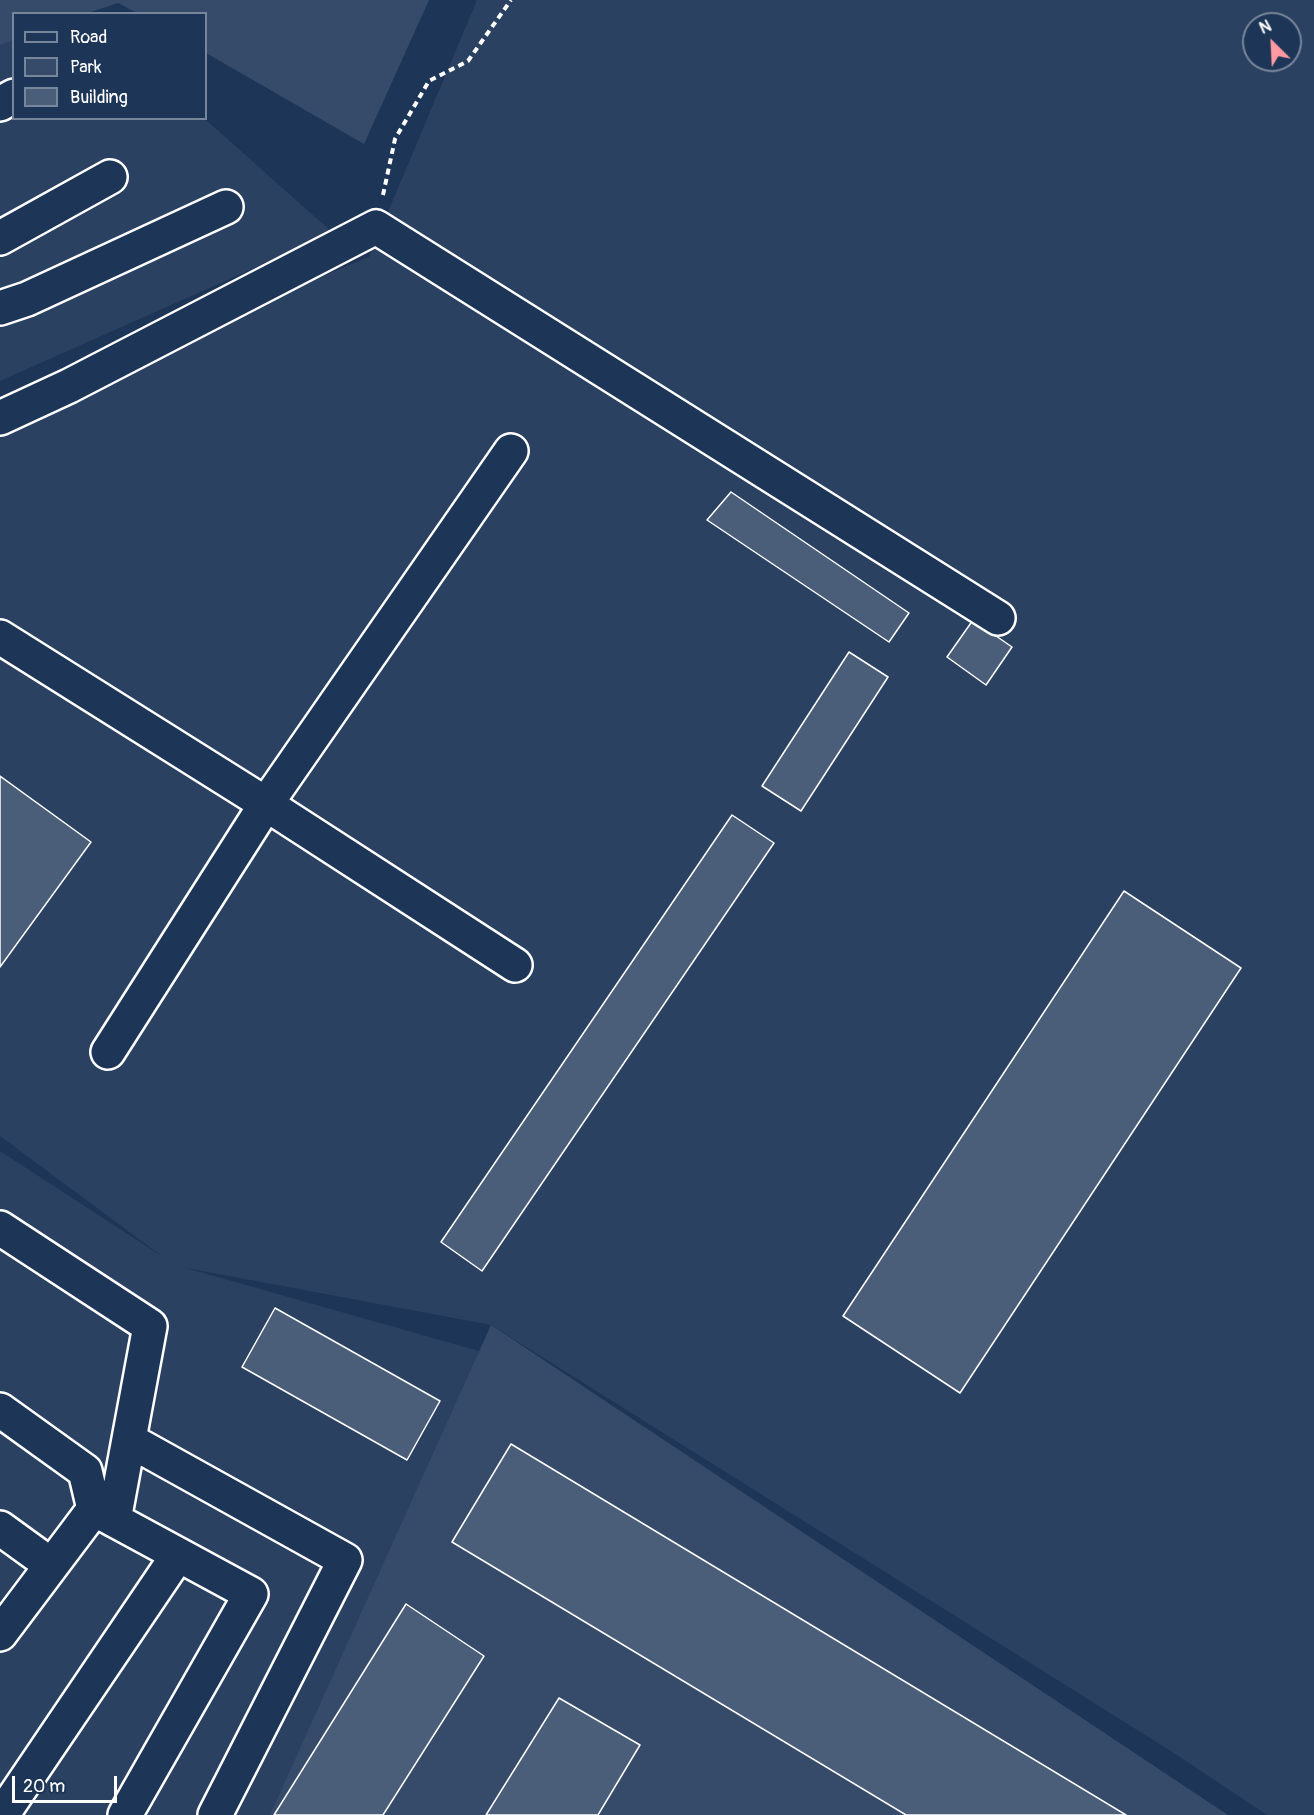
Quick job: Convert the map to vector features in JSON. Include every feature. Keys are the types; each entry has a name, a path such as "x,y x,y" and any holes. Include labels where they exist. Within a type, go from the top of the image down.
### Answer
{"street":[{"path":"0,238 110,177"},
{"path":"0,308 27,299 226,207"},
{"path":"0,418 69,386 376,227 998,618"},
{"path":"108,1052 266,804 511,451"},
{"path":"0,637 266,804 515,965"},
{"path":"0,1228 150,1326 129,1440 104,1515 51,1565 0,1634"},
{"path":"0,1410 85,1471 104,1515 251,1594 125,1815"},
{"path":"129,1440 345,1560 215,1815"},
{"path":"0,1528 51,1565"},
{"path":"2,1815 178,1555"}],"path":[{"path":"376,227 395,139 429,81 468,61 511,0"}],"shaded area":[{"path":"47,0 19,12 12,12 12,120 206,120 333,233 0,381 0,15"},
{"path":"477,0 1314,0 1314,1815 1267,1815 1177,1755 491,1325 186,1268 479,1351 375,1632 275,1815 0,1815 0,1151 163,1257 0,1136 0,409 369,257"}],"green space":[{"path":"0,0 429,0 364,144 207,54 207,12 135,12 118,3 91,12 12,12 12,40 0,45"},
{"path":"491,1325 1228,1815 270,1815"}],"building":[{"path":"731,492 909,613 889,642 707,520"},
{"path":"973,620 1012,647 986,685 947,657"},
{"path":"849,652 888,677 801,811 762,786"},
{"path":"0,776 91,842 0,967"},
{"path":"732,815 774,843 482,1271 441,1242"},
{"path":"1124,891 1241,968 960,1393 843,1316"},
{"path":"275,1308 440,1401 407,1460 242,1367"},
{"path":"511,1444 1126,1815 906,1815 452,1542"},
{"path":"406,1604 484,1656 383,1815 274,1815"},
{"path":"559,1698 640,1745 598,1815 486,1815"}]}
